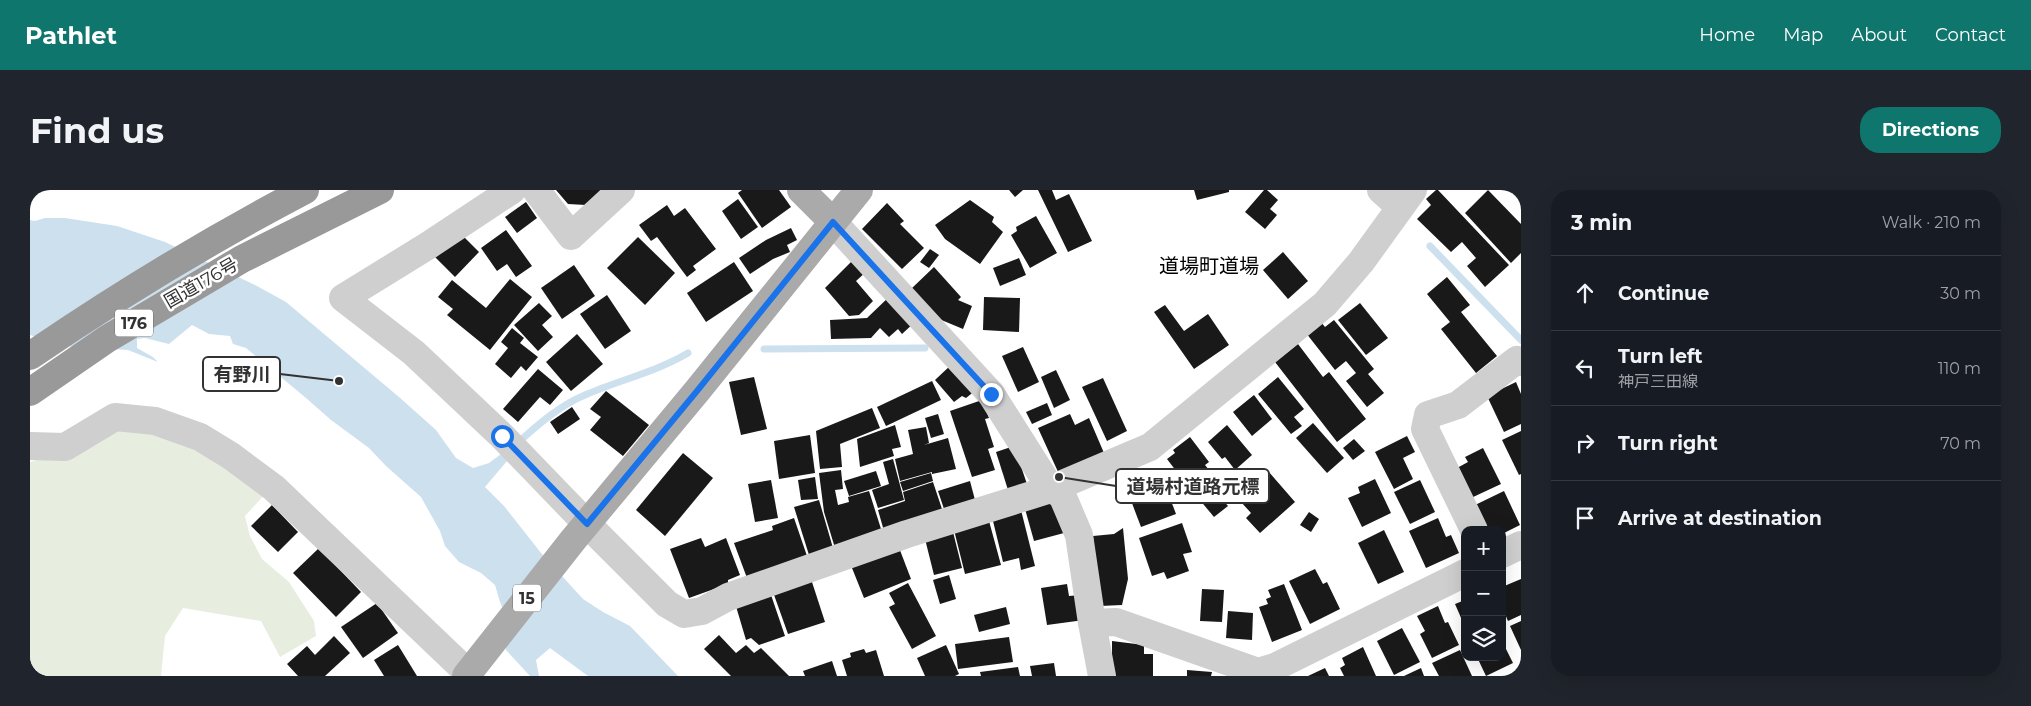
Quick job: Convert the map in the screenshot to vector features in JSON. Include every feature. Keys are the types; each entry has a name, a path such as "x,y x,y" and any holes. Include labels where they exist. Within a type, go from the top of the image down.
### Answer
{"highway":[{"name":"国道176号","path":"30,356 97,309 222,234 305,190"},
{"name":"国道176号","path":"30,392 107,339 242,259 380,190"}],"main road":[{"path":"801,190 833,222"},
{"name":"15","path":"467,674 859,190"}],"street":[{"path":"512,190 430,245 343,298 420,360 502,436 667,604 684,614 702,611 728,597 907,534 1051,488 1150,447 1325,304 1361,262 1398,196"},
{"path":"536,190 571,236 621,190"},
{"path":"833,222 991,394 1051,488 1062,495 1078,535 1102,676"},
{"path":"1472,526 1425,429 1428,415 1458,405 1517,360 1521,362"},
{"path":"30,446 65,447 115,417 155,421 200,437 231,456 274,488 467,674"},
{"path":"1506,552 1521,545"},
{"path":"1092,623 1116,622 1258,672 1277,672 1461,575"}],"shaded area":[{"path":"115,429 149,431 201,451 266,493 245,516 250,536 262,559 289,582 314,621 316,636 280,657 261,621 183,608 165,636 161,676 30,676 30,462 81,447"}],"water":[{"path":"45,218 65,218 117,226 165,242 257,286 286,302 399,397 436,430 456,458 473,468 489,463 501,454 507,461 485,487 504,506 541,553 583,599 630,626 678,676 588,676 550,648 536,660 539,676 530,676 506,650 505,640 510,625 495,585 481,573 459,562 445,546 440,531 421,497 369,448 331,420 246,348 233,344 230,336 209,334 192,325 169,344 145,338 137,339 137,348 158,362 128,350 63,346 30,335 30,220 35,221"}],"building":[{"path":"556,190 603,190 586,205 568,204"},
{"path":"742,190 779,190 791,207 762,228 738,193"},
{"path":"1009,190 1023,190 1015,197"},
{"path":"1038,190 1052,190 1056,200 1069,194 1092,241 1068,252"},
{"path":"1194,190 1229,190 1229,192 1197,200"},
{"path":"1264,190 1267,190 1278,200 1270,209 1277,215 1265,229 1245,212"},
{"path":"1436,190 1509,265 1485,287 1467,266 1476,258 1462,242 1451,252 1417,219 1431,205 1426,199"},
{"path":"1488,190 1521,224 1521,253 1511,263 1465,213"},
{"path":"738,199 758,227 741,239 722,211"},
{"path":"970,200 994,217 992,222 1003,232 980,264 945,239 935,225"},
{"path":"526,202 537,218 517,233 505,217"},
{"path":"887,203 904,221 900,224 924,248 902,269 862,229"},
{"path":"667,205 674,216 685,208 716,249 693,266 696,270 687,277 657,237 651,241 639,225"},
{"path":"1036,216 1057,253 1030,268 1011,235 1017,231 1016,227"},
{"path":"791,228 797,240 787,245 790,252 773,259 750,274 739,258 766,240"},
{"path":"506,230 532,266 516,277 507,264 497,271 481,248"},
{"path":"460,233 479,252 455,277 435,257"},
{"path":"638,237 675,273 645,305 607,268"},
{"path":"930,249 939,255 929,268 920,262"},
{"path":"1283,252 1308,281 1288,299 1263,270"},
{"path":"855,258 867,271 856,281 873,301 859,315 849,316 825,288"},
{"path":"1019,258 1026,275 1000,286 993,268"},
{"path":"734,262 753,291 706,322 687,293"},
{"path":"574,265 595,296 562,319 541,288"},
{"path":"934,267 961,297 958,300 972,306 963,329 939,319 911,289"},
{"path":"1447,277 1470,305 1461,312 1497,356 1476,373 1441,329 1450,322 1427,294"},
{"path":"510,279 532,297 490,350 447,315 453,309 438,297 452,280 486,308"},
{"path":"607,295 631,331 605,349 580,314"},
{"path":"891,295 916,321 902,334 898,329 889,337 880,328 871,338 831,339 830,320 867,318"},
{"path":"984,297 1020,298 1019,332 983,330"},
{"path":"539,303 552,316 542,325 553,337 538,351 514,325"},
{"path":"1360,303 1388,338 1366,355 1338,320"},
{"path":"1165,305 1184,331 1208,314 1229,345 1194,369 1154,312"},
{"path":"1334,320 1374,369 1368,374 1384,393 1367,407 1346,381 1356,373 1346,361 1335,370 1306,333 1321,322 1325,327"},
{"path":"512,328 524,338 520,343 538,357 526,371 521,366 511,378 495,364 508,348 501,342"},
{"path":"577,334 603,364 571,391 546,362"},
{"path":"1298,344 1323,377 1329,372 1366,419 1337,442 1275,362"},
{"path":"1023,347 1039,382 1018,392 1002,356"},
{"path":"952,364 976,390 966,398 962,396 954,402 935,380"},
{"path":"538,369 563,390 550,405 540,397 518,422 503,409"},
{"path":"1056,370 1070,400 1054,408 1041,377"},
{"path":"754,377 767,429 741,435 729,382"},
{"path":"1278,377 1304,409 1294,417 1302,426 1291,434 1258,394"},
{"path":"1103,378 1127,431 1107,441 1082,387"},
{"path":"932,381 941,400 886,426 877,407"},
{"path":"1516,382 1521,394 1521,424 1504,432 1487,396"},
{"path":"606,391 649,425 623,456 590,430 601,417 590,409"},
{"path":"1254,395 1272,419 1252,436 1233,412"},
{"path":"982,400 989,418 985,419 994,447 988,449 995,470 972,477 950,411"},
{"path":"1047,403 1052,415 1032,424 1026,412"},
{"path":"572,407 580,419 558,434 550,422"},
{"path":"872,408 880,428 840,444 842,467 820,469 816,431"},
{"path":"938,414 944,434 931,438 925,418"},
{"path":"1070,414 1075,425 1089,418 1104,453 1059,474 1038,428"},
{"path":"1313,423 1344,458 1327,473 1296,438"},
{"path":"895,425 901,447 892,449 894,456 860,467 857,439"},
{"path":"1227,425 1252,455 1235,470 1225,457 1222,459 1208,442"},
{"path":"926,427 929,443 924,445 948,438 956,469 932,474 932,472 900,481 895,459 913,454 908,430"},
{"path":"1521,431 1521,474 1519,475 1502,440"},
{"path":"810,435 815,473 779,479 774,441"},
{"path":"1407,436 1415,452 1403,458 1413,479 1394,489 1375,452"},
{"path":"1190,437 1209,462 1205,465 1213,475 1192,492 1167,459 1175,453 1173,450"},
{"path":"1354,439 1365,451 1353,460 1343,448"},
{"path":"1014,446 1028,487 1009,493 996,452"},
{"path":"1483,448 1501,484 1471,498 1457,468 1468,462 1465,457"},
{"path":"683,453 713,478 665,536 636,510"},
{"path":"893,459 904,500 878,508 872,490 889,484 883,462"},
{"path":"1228,468 1244,486 1231,498 1214,481"},
{"path":"841,470 843,489 835,490 838,505 849,502 848,497 869,491 882,532 835,548 824,512 819,473"},
{"path":"876,471 881,486 849,496 844,481"},
{"path":"1268,471 1295,502 1260,533 1246,518 1251,513 1241,502 1248,495 1245,491"},
{"path":"931,473 933,481 903,491 900,482"},
{"path":"815,477 818,499 801,500 798,480"},
{"path":"1162,477 1176,514 1141,527 1127,490"},
{"path":"1375,479 1391,513 1362,527 1348,498 1360,493 1358,487"},
{"path":"771,480 778,518 755,522 748,484"},
{"path":"1420,480 1435,512 1410,524 1394,492"},
{"path":"970,481 975,500 944,509 938,491"},
{"path":"933,482 943,512 884,531 878,510 905,501 903,492"},
{"path":"1213,488 1228,506 1214,517 1199,499"},
{"path":"1504,491 1520,525 1506,532 1506,526 1482,526 1473,506"},
{"path":"819,500 833,548 809,555 794,507"},
{"path":"1055,500 1064,533 1034,541 1025,509"},
{"path":"272,505 298,532 278,552 251,526"},
{"path":"1021,510 1035,566 1021,570 1019,558 1003,562 992,517"},
{"path":"1309,512 1319,519 1311,532 1300,525"},
{"path":"794,518 807,556 747,578 734,543 773,530 772,526"},
{"path":"1438,518 1446,537 1451,535 1459,553 1426,568 1409,531"},
{"path":"989,521 1001,565 965,574 954,530"},
{"path":"1182,523 1192,552 1183,554 1189,571 1167,579 1164,572 1152,576 1139,538"},
{"path":"1123,528 1128,579 1122,605 1100,606 1093,536 1114,534"},
{"path":"1384,530 1404,572 1378,584 1358,543"},
{"path":"953,532 962,568 934,575 925,539"},
{"path":"701,538 705,547 726,538 740,575 728,580 728,584 689,598 670,549"},
{"path":"898,545 911,579 864,598 850,563"},
{"path":"319,548 361,592 336,617 293,573"},
{"path":"1315,569 1323,584 1327,582 1340,609 1310,624 1289,581"},
{"path":"949,575 956,599 940,604 933,580"},
{"path":"811,579 825,622 788,634 773,592"},
{"path":"1521,579 1521,615 1508,621 1506,616 1506,585"},
{"path":"908,583 936,636 912,649 889,607 895,604 889,593"},
{"path":"1067,584 1069,596 1080,595 1084,620 1047,625 1041,588"},
{"path":"1284,584 1302,630 1272,642 1259,607 1268,604 1266,599 1271,597 1268,590"},
{"path":"1202,589 1224,590 1222,622 1200,621"},
{"path":"770,592 785,636 759,645 751,638 746,640 735,603"},
{"path":"1461,602 1461,618 1455,604"},
{"path":"377,603 398,633 363,658 341,627"},
{"path":"1438,606 1445,623 1448,622 1459,645 1432,658 1420,634 1425,631 1417,616"},
{"path":"1006,607 1010,624 979,632 974,615"},
{"path":"1228,611 1253,613 1252,640 1226,638"},
{"path":"1521,621 1521,650 1510,626"},
{"path":"1402,628 1420,662 1394,675 1377,641"},
{"path":"719,635 736,653 746,645 754,653 761,648 789,676 731,676 704,649"},
{"path":"334,636 350,653 325,676 298,676 287,664 307,646 315,655"},
{"path":"1009,637 1013,662 958,669 955,644"},
{"path":"1112,641 1144,645 1144,654 1153,654 1153,676 1112,676"},
{"path":"398,645 417,676 384,676 374,660"},
{"path":"946,645 959,674 955,676 925,676 917,658"},
{"path":"1363,647 1376,676 1344,676 1340,668 1345,665 1342,658"},
{"path":"864,649 866,653 876,650 884,676 847,676 842,660 851,657 850,653"},
{"path":"1506,649 1513,663 1486,676 1479,661 1506,661"},
{"path":"1460,650 1461,661 1465,661 1472,676 1439,676 1432,663"},
{"path":"832,661 837,676 805,676 803,671"},
{"path":"1054,663 1056,676 1032,676 1030,666"},
{"path":"1018,667 1020,676 981,676 980,672"},
{"path":"1325,668 1329,676 1308,676"},
{"path":"1421,668 1424,676 1404,676"},
{"path":"1187,670 1212,672 1211,676 1187,676"}],"waterway":[{"path":"1430,246 1521,340"},
{"path":"764,349 925,348"},
{"path":"522,439 552,414 576,399 650,371 688,353"}],"place":[{"name":"有野川","path":"339,381"},
{"name":"道場村道路元標","path":"1059,477"}],"district":[{"name":"道場町道場","path":"1209,266"}],"route":[{"path":"502,436 587,524 833,222 991,394"}]}
